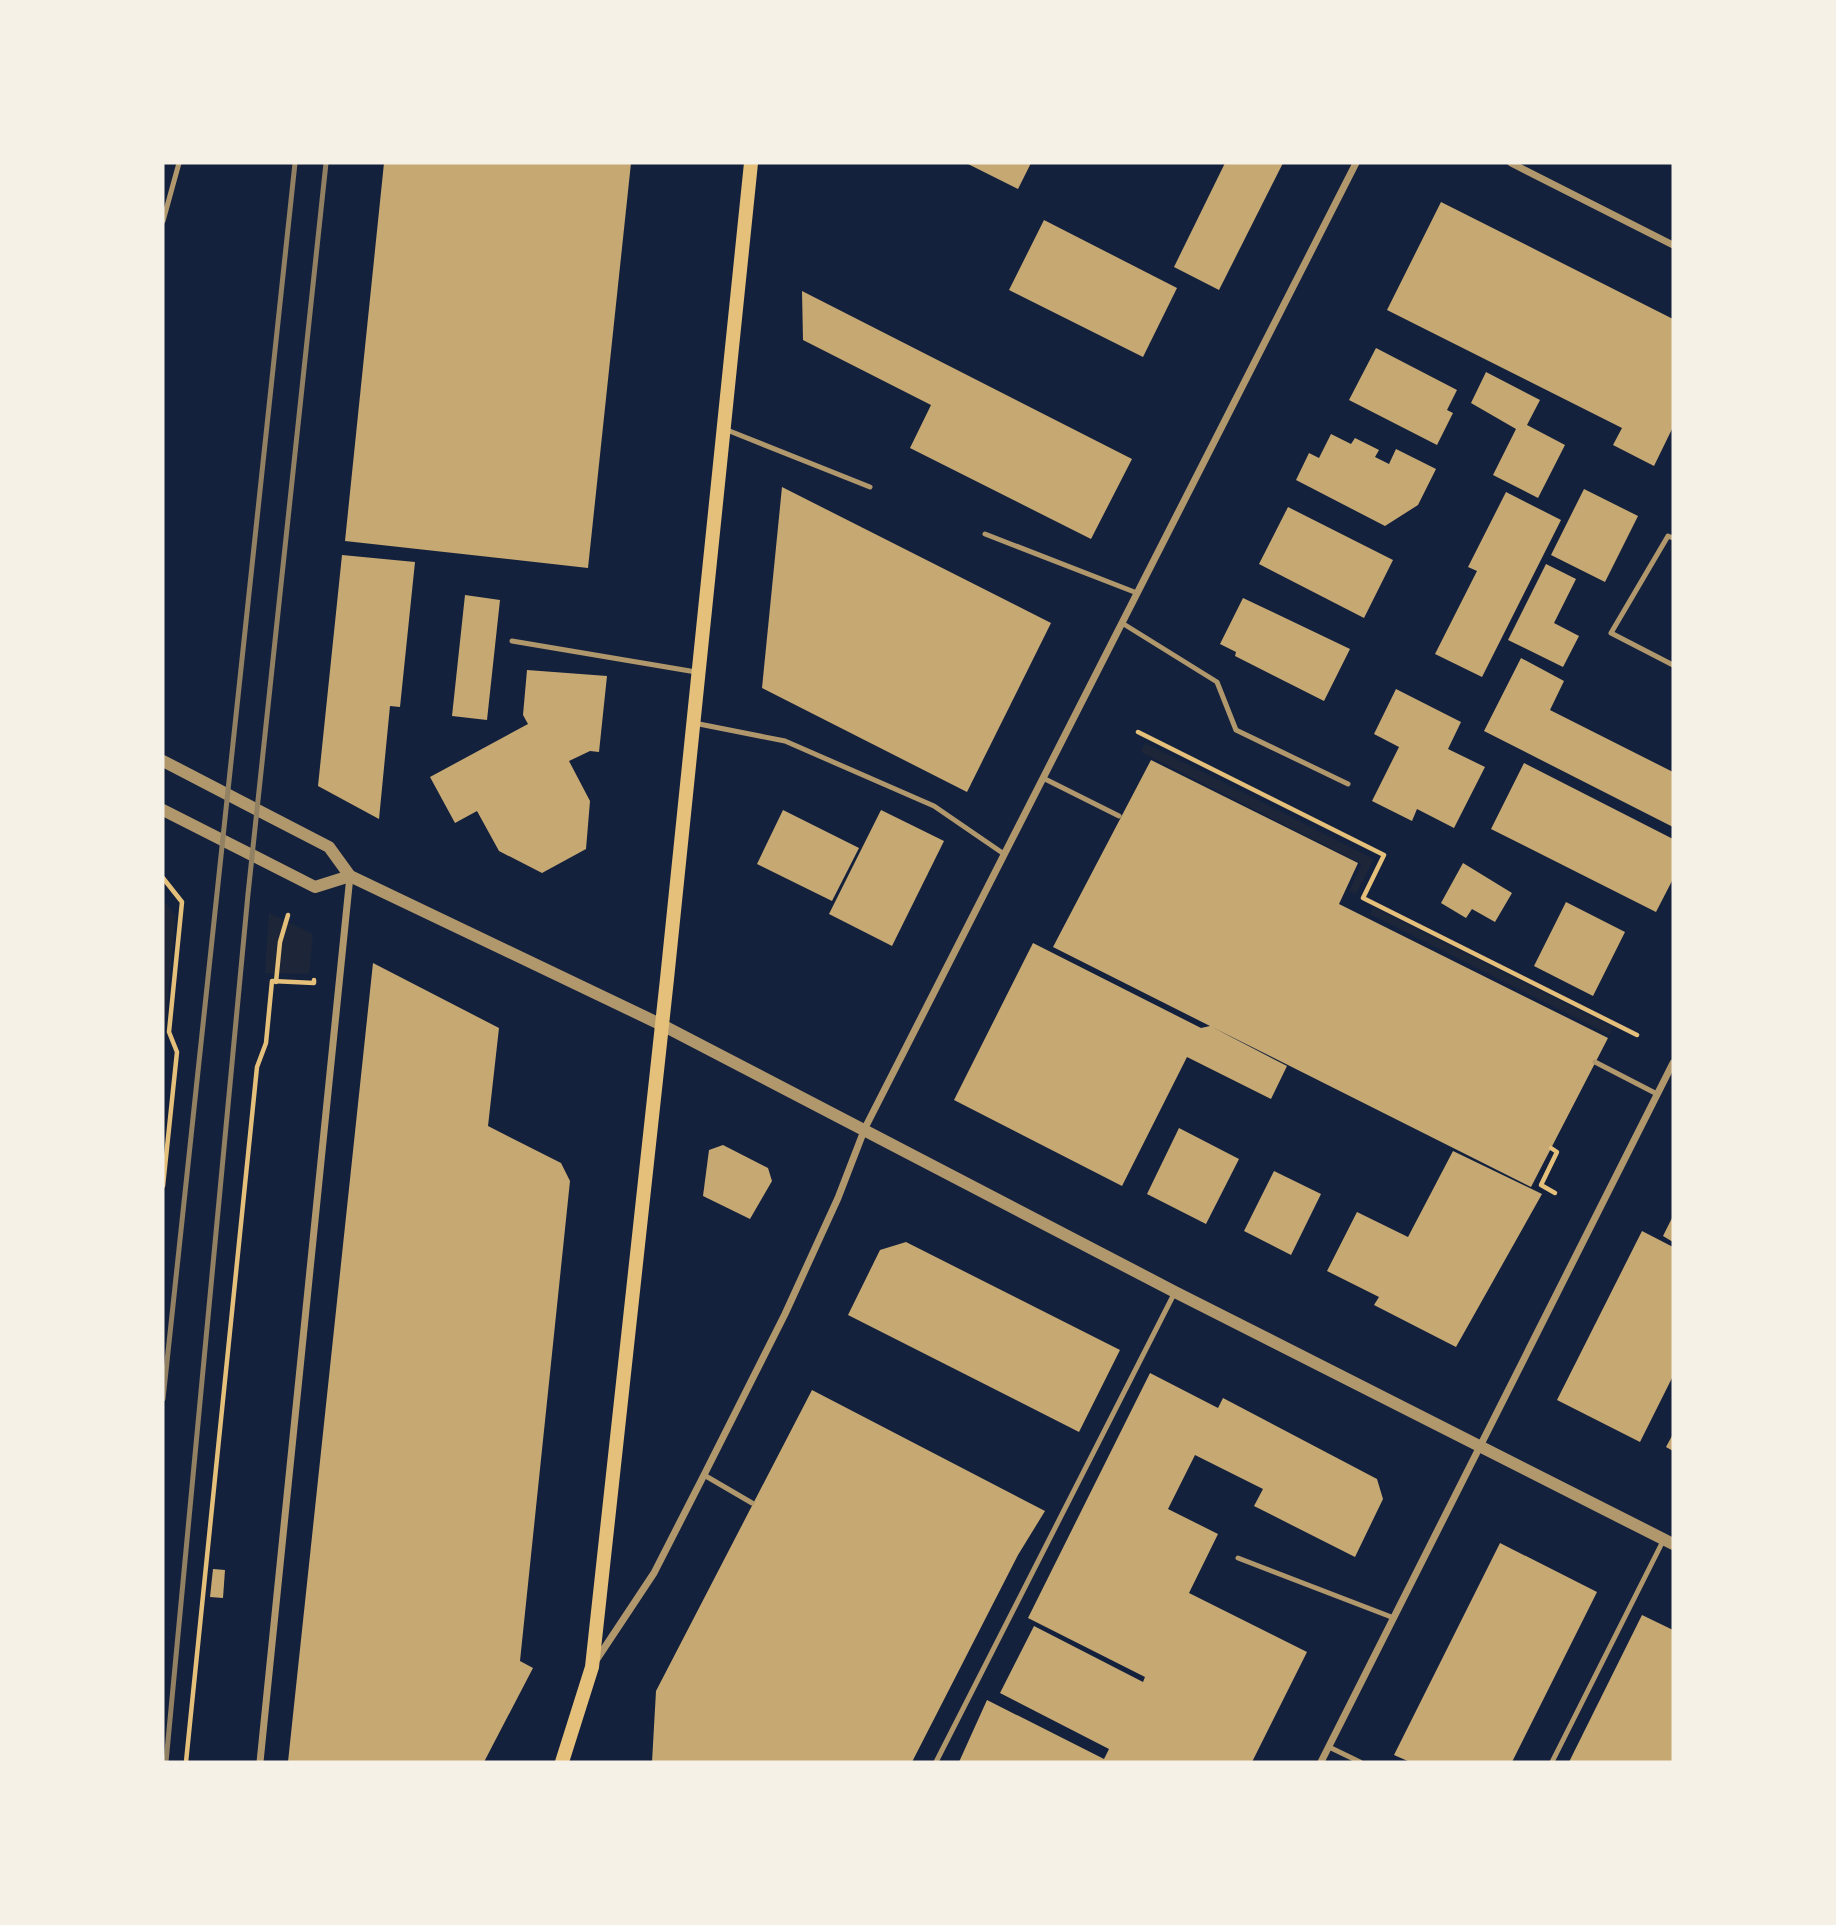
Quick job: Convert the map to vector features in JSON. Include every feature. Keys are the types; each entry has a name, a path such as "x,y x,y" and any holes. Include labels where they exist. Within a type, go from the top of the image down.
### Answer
{"main road":[{"path":"562,1762 592,1667 694,723 751,163"}],"street":[{"path":"592,1667 654,1573 704,1475 785,1314 838,1198 865,1128 1356,163"},
{"path":"1511,163 1673,245"},
{"path":"163,761 328,847 350,876 662,1025 865,1128 1175,1292 1669,1542"},
{"path":"163,810 315,887 350,876"},
{"path":"260,1762 350,876"},
{"path":"1321,1762 1673,1063"}],"lane":[{"path":"163,221 179,163"},
{"path":"724,429 870,487"},
{"path":"985,534 1137,593"},
{"path":"1673,538 1668,536 1611,633 1673,665"},
{"path":"1122,624 1217,682 1236,730 1348,784"},
{"path":"512,641 699,672"},
{"path":"694,723 785,741 934,806 1004,855"},
{"path":"1043,778 1119,816"},
{"path":"1595,1062 1657,1094"},
{"path":"936,1762 1175,1292"},
{"path":"704,1475 752,1503"},
{"path":"1552,1762 1669,1542"},
{"path":"1238,1558 1394,1618"},
{"path":"1329,1747 1360,1762"}],"path":[{"path":"1138,732 1384,856 1363,898 1637,1035"},
{"path":"163,878 182,902 169,1032 177,1052 163,1186"},
{"path":"276,982 280,942 288,915"},
{"path":"186,1762 257,1067 266,1043 272,981 314,983 315,971"},
{"path":"1550,1148 1558,1152 1541,1185 1555,1193"}],"shaded area":[{"path":"1145,743 1374,859 1356,894 1349,891 1362,864 1141,752"},
{"path":"163,900 176,916 163,1043"},
{"path":"1373,907 1613,1027 1610,1035 1370,914"},
{"path":"269,913 313,934 309,974 265,973"}],"building":[{"path":"384,163 631,163 588,568 345,541"},
{"path":"966,163 1031,163 1018,189"},
{"path":"1225,163 1283,163 1219,290 1174,267"},
{"path":"1441,202 1673,319 1673,427 1654,466 1613,445 1622,428 1387,310"},
{"path":"1044,220 1177,288 1143,357 1009,290"},
{"path":"802,291 1132,459 1091,539 910,448 931,405 803,340"},
{"path":"1376,348 1457,390 1447,410 1453,413 1437,445 1349,400"},
{"path":"1486,372 1540,400 1527,425 1565,445 1538,498 1493,475 1516,429 1471,403"},
{"path":"1331,434 1351,444 1355,438 1379,450 1375,457 1389,464 1396,449 1436,469 1418,505 1385,526 1296,480 1309,453 1319,458"},
{"path":"782,487 1051,623 967,792 762,688"},
{"path":"1584,489 1638,516 1605,582 1551,555"},
{"path":"1506,492 1561,520 1482,677 1435,654 1477,571 1468,567"},
{"path":"1288,507 1393,560 1364,618 1259,564"},
{"path":"342,555 415,562 400,707 390,706 379,819 318,786"},
{"path":"1546,564 1576,579 1554,623 1579,636 1563,667 1508,640"},
{"path":"465,595 500,600 487,720 452,716"},
{"path":"1243,598 1350,649 1324,701 1235,656 1236,652 1220,644"},
{"path":"1521,658 1564,681 1550,710 1673,772 1673,827 1484,731"},
{"path":"527,670 607,676 599,752 590,751 569,761 590,801 586,849 542,873 499,851 477,811 455,823 430,777 528,724 523,715"},
{"path":"1396,689 1461,722 1448,749 1485,767 1454,828 1417,809 1412,821 1372,801 1399,747 1374,734"},
{"path":"1151,760 1358,863 1339,904 1608,1038 1531,1187 1212,1027 1287,1066 1271,1099 1187,1057 1122,1186 954,1100 1033,943 1201,1028 1210,1026 1053,947"},
{"path":"1524,763 1673,839 1673,879 1656,912 1491,829"},
{"path":"783,810 859,848 832,901 757,864"},
{"path":"881,810 944,841 892,946 829,914"},
{"path":"1463,863 1512,893 1495,922 1472,909 1466,918 1441,903"},
{"path":"1566,902 1625,932 1593,996 1534,966"},
{"path":"373,963 499,1028 488,1126 561,1163 570,1181 520,1661 533,1668 484,1762 288,1762"},
{"path":"1179,1128 1239,1159 1206,1224 1147,1194"},
{"path":"723,1145 768,1168 772,1181 750,1219 703,1196 709,1150"},
{"path":"1453,1151 1542,1194 1456,1347 1374,1305 1379,1297 1327,1271 1357,1212 1408,1237"},
{"path":"1274,1171 1321,1194 1291,1255 1244,1231"},
{"path":"1673,1216 1673,1242 1663,1236"},
{"path":"1642,1231 1673,1247 1673,1376 1640,1442 1557,1400"},
{"path":"906,1242 1120,1350 1079,1432 848,1315 880,1250"},
{"path":"1150,1373 1218,1408 1223,1398 1377,1479 1383,1499 1355,1557 1254,1506 1263,1489 1195,1455 1168,1509 1218,1534 1189,1593 1307,1652 1252,1762 959,1762 987,1700 1104,1759 1109,1749 1000,1693 1034,1626 1143,1682 1145,1677 1028,1618"},
{"path":"812,1390 1045,1511 1018,1555 912,1762 652,1762 656,1691"},
{"path":"1673,1434 1673,1451 1666,1447"},
{"path":"1500,1543 1597,1592 1512,1762 1410,1762 1394,1755"},
{"path":"213,1569 225,1570 223,1598 210,1597"},
{"path":"1642,1615 1673,1630 1673,1762 1569,1762"}],"railway":[{"path":"163,1399 295,163"},
{"path":"166,1762 248,894 326,163"}]}
